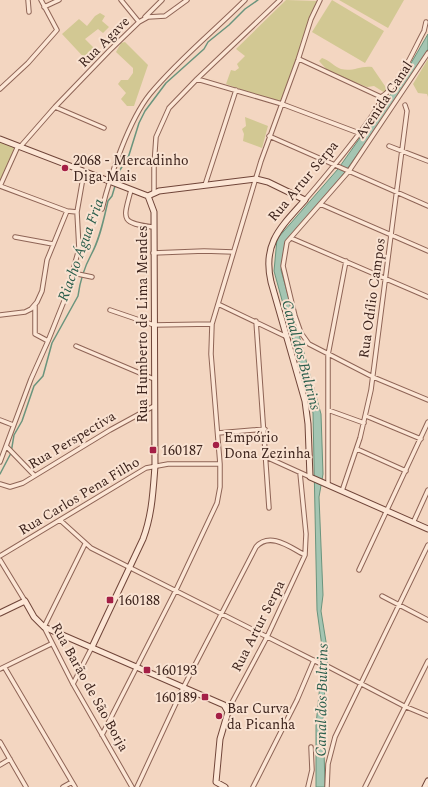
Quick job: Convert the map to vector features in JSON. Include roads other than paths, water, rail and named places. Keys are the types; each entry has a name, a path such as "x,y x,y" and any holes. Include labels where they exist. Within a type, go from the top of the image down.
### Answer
{"street":[{"path":"28,0 29,12"},
{"path":"0,89 28,63 57,30 41,0"},
{"path":"44,7 59,0"},
{"path":"121,0 139,22"},
{"path":"143,20 162,0"},
{"name":"Rua Agave","path":"0,186 19,146 109,51 139,22 150,17 164,16 187,0"},
{"path":"102,209 109,181 135,120 150,94 245,0"},
{"path":"154,193 154,166 158,131 169,108 197,79 280,0"},
{"path":"102,735 216,508 220,487 220,464 211,354 212,324 269,136 299,58 311,19 320,0"},
{"name":"Rua Artur Serpa","path":"311,478 306,411 288,337 270,277 269,258 276,233 337,165 358,132 379,105 381,97 386,94 394,84 424,31 426,22"},
{"name":"Avenida Canal","path":"328,355 309,344 301,333 284,270 286,244 348,170 428,53"},
{"path":"299,58 381,97"},
{"path":"197,79 282,104 358,132"},
{"path":"205,185 236,90"},
{"name":"Rua Odílio Campos","path":"342,491 357,449 366,416 373,377 407,110 405,105"},
{"path":"55,107 104,128"},
{"path":"269,136 428,206"},
{"path":"0,139 148,196 165,190 256,179 268,182 304,200"},
{"path":"389,146 428,161"},
{"path":"0,462 8,448 13,425 24,401 34,371 44,354 74,273 79,249 77,212 84,172"},
{"path":"0,186 67,211 77,212"},
{"path":"131,190 124,214 126,219 130,222 153,227"},
{"name":"Rua Humberto de Lima Mendes","path":"73,684 130,568 150,516 155,466 154,212 148,196"},
{"path":"320,204 428,251"},
{"path":"48,341 35,334 35,306 42,291 47,260 67,211"},
{"path":"15,237 54,244"},
{"path":"291,238 428,297"},
{"path":"154,253 204,251 233,252"},
{"path":"326,485 328,355 346,261"},
{"path":"74,273 92,277"},
{"path":"218,304 288,337"},
{"path":"0,315 22,313 35,306"},
{"path":"110,310 154,325 212,324"},
{"path":"256,321 265,429 269,508"},
{"path":"76,346 154,379"},
{"path":"328,355 373,377 428,400"},
{"name":"Rua Perspectiva","path":"0,484 13,487 23,483 34,475 154,406"},
{"path":"328,410 364,423"},
{"path":"366,416 421,439"},
{"path":"0,420 13,425"},
{"path":"359,570 388,512 428,422"},
{"path":"218,433 265,429"},
{"path":"8,448 34,475"},
{"path":"357,449 406,471"},
{"path":"266,457 326,485 428,529"},
{"name":"Rua Carlos Pena Filho","path":"0,556 141,471 155,466 220,464"},
{"name":"Rua Artur Serpa","path":"216,784 220,739 228,710 267,637 305,555 306,534 300,472"},
{"path":"413,523 428,490"},
{"path":"60,520 85,544 321,664"},
{"path":"137,787 183,688 253,550 265,540 274,540 305,555"},
{"path":"85,544 44,627 183,688 218,701 228,710"},
{"path":"327,787 328,764 333,745 428,545"},
{"name":"Rua Barão de São Borja","path":"0,560 34,617 44,627 51,644 132,787"},
{"path":"382,596 428,620"},
{"path":"0,613 25,601"},
{"path":"0,669 5,668 51,644"},
{"path":"253,787 297,700 314,660"},
{"path":"365,787 404,706 428,661"},
{"path":"327,666 404,706 428,716"},
{"path":"5,668 75,787"},
{"path":"0,742 26,787"},
{"path":"311,746 311,787"},
{"path":"0,765 10,759"},
{"path":"308,787 311,779"},
{"path":"425,787 428,781"},
{"path":"63,787 72,782"},
{"path":"216,784 225,787"}],"water":[{"name":"Canal dos Bultrins","path":"428,34 428,49 415,72 345,172 285,243 281,270 321,414 323,474 319,497 323,595 321,611 328,654 323,712 325,787 316,787 316,725 323,654 317,610 313,413 274,271 277,239 338,169 403,77"}],"waterway":[{"name":"Riacho Água Fria","path":"116,182 120,170 129,155 139,123 145,111 166,83 204,49 208,42 229,25 245,9 258,0"},
{"name":"Riacho Água Fria","path":"0,474 11,453 14,435 22,421 34,386 43,376 52,343 78,296 86,265 97,242 108,201 112,196 115,186"}],"place":[{"name":"2068 - Mercadinho Diga Mais","path":"65,168"},
{"name":"Empório Dona Zezinha","path":"216,445"},
{"name":"160187","path":"153,450"},
{"name":"160188","path":"110,600"},
{"name":"160193","path":"147,670"},
{"name":"160189","path":"205,697"},
{"name":"Bar Curva da Picanha","path":"219,716"}]}
